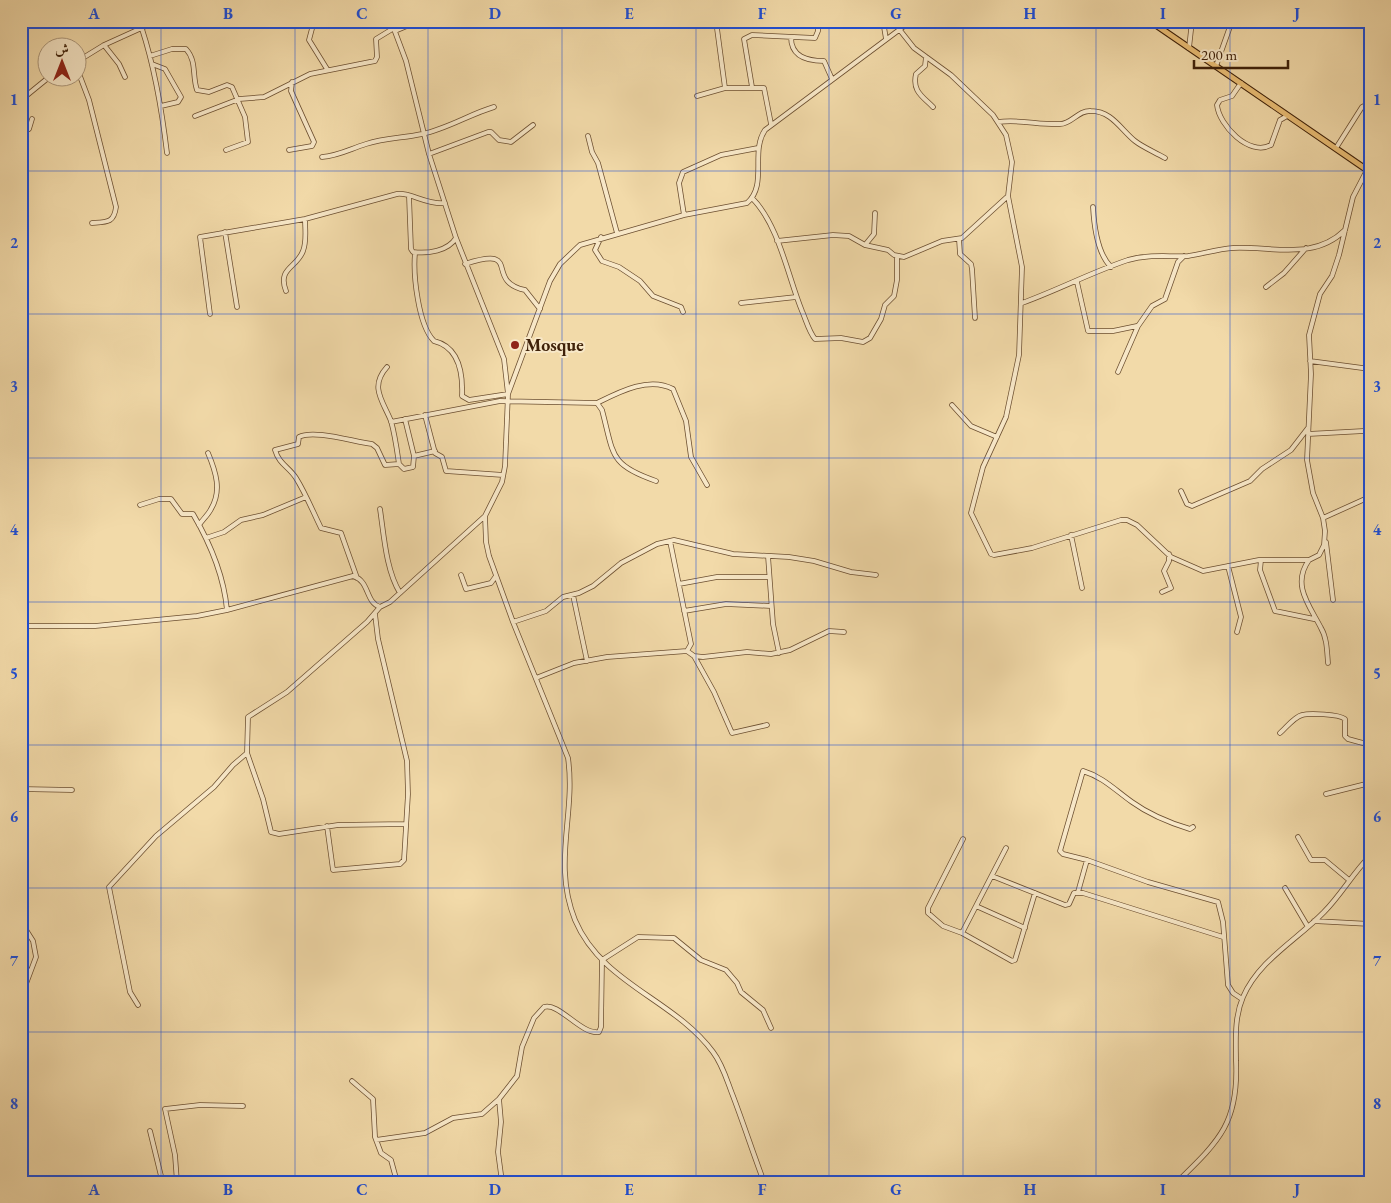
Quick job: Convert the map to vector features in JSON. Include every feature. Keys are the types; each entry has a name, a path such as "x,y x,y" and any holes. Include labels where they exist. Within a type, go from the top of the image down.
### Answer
{"main road":[{"path":"1150,21 1368,171"}],"street":[{"path":"88,55 104,45 157,21"},
{"path":"314,21 309,40 327,69"},
{"path":"391,21 413,85 429,154 456,238 501,349 508,394 504,475 484,516 390,602 380,607 375,614 287,692 248,717 247,754 263,799 271,832 279,834 327,826 406,824"},
{"path":"195,116 239,99 264,97 303,76 327,69 375,61 377,57 376,39 419,21"},
{"path":"716,21 725,88"},
{"path":"752,87 744,39 752,35 815,38 818,31 818,21"},
{"path":"883,21 886,39"},
{"path":"508,394 550,281 560,264 580,245 601,237 684,215 735,207 752,198 758,184 758,148 761,135 771,124 911,21"},
{"path":"1189,48 1192,21"},
{"path":"1216,66 1232,21"},
{"path":"142,29 161,106 167,153"},
{"path":"900,29 914,48 952,76 998,122 1006,135 1012,162 1008,196 1022,267 1022,303 1017,365 1006,417 984,467 971,513 991,554 1000,555 1032,548 1114,522 1127,520 1137,526 1169,554 1203,571 1261,560 1309,560 1319,555 1325,538"},
{"path":"791,37 793,48 798,55 808,61 824,61 832,79"},
{"path":"104,45 119,64 125,76"},
{"path":"150,56 178,48 186,49 193,60 193,74 197,90 209,92 230,85 239,99 245,117 248,142 226,150"},
{"path":"926,57 926,66 916,74 915,85 918,94 933,107"},
{"path":"152,64 166,69 181,97 178,102 161,106"},
{"path":"288,150 312,146 314,142 291,91 292,82"},
{"path":"1241,83 1232,96 1220,100 1216,105 1226,127 1247,144 1254,147 1271,145 1277,125 1280,120 1288,116"},
{"path":"21,100 38,86"},
{"path":"697,96 725,88 760,87 766,90 771,124"},
{"path":"84,88 116,207 115,217 109,222 92,223"},
{"path":"1336,148 1362,108 1370,103"},
{"path":"322,157 344,153 365,144 382,140 424,134 494,107"},
{"path":"998,122 1020,120 1060,124 1068,123 1086,111 1093,111 1113,119 1137,142 1165,158"},
{"path":"21,133 29,129 32,120"},
{"path":"429,154 488,132 492,132 499,140 511,142 533,125"},
{"path":"588,136 592,152 598,163 617,233"},
{"path":"684,215 679,183 684,172 716,157 758,148"},
{"path":"1333,600 1323,518 1313,493 1309,469 1309,331 1320,294 1334,270 1353,197 1368,171"},
{"path":"210,314 199,239 202,236 305,220 397,194 436,204 445,202"},
{"path":"409,196 411,249 415,252 414,282 427,332 434,341 443,343 452,351 462,372 462,396 469,400 508,394"},
{"path":"777,241 833,235 849,236 865,245 888,250 897,256 904,257 942,241 958,239 1008,196"},
{"path":"752,198 759,206 777,241 796,296 814,338 863,342 875,333 886,305 894,296 897,280 897,256"},
{"path":"1093,207 1094,223 1105,259 1111,266"},
{"path":"865,245 874,234 875,213"},
{"path":"286,291 285,272 303,253 305,220"},
{"path":"1022,303 1077,282 1111,266 1144,257 1184,256 1235,248 1266,250 1306,248 1335,240 1346,228"},
{"path":"225,232 237,307"},
{"path":"601,237 595,250 602,261 619,267 640,281 653,296 681,307 683,312"},
{"path":"415,252 445,249 456,238"},
{"path":"958,239 960,254 971,264 975,318"},
{"path":"1335,240 1342,244"},
{"path":"1266,286 1284,273 1306,248"},
{"path":"1118,372 1138,326 1152,306 1165,299 1178,262 1184,256"},
{"path":"465,264 486,257 495,258 500,262 506,282 514,288 525,290 540,308"},
{"path":"1077,282 1088,331 1113,331 1138,326"},
{"path":"741,303 796,296"},
{"path":"1310,361 1370,369"},
{"path":"387,367 382,373 378,394 391,422 399,464 404,469 409,469 413,467 414,456 404,419"},
{"path":"391,422 508,400 541,400 562,404 597,403 639,386 660,385 673,389 686,420 691,457 707,485"},
{"path":"597,403 616,460 624,468 656,481"},
{"path":"952,404 971,426 997,437"},
{"path":"425,415 434,451 444,460 446,471 504,475"},
{"path":"1182,492 1187,504 1192,506 1250,481 1262,469 1291,450 1308,428"},
{"path":"1308,434 1364,431"},
{"path":"380,607 376,605 366,585 357,578 341,534 321,528 296,479 288,469 282,466 275,450 298,444 299,437 302,435 315,435 372,444 377,448 385,466 399,464"},
{"path":"414,456 434,451"},
{"path":"199,525 210,512 218,492 213,466 208,453"},
{"path":"206,538 224,532 241,520 263,515 306,497"},
{"path":"140,505 159,499 171,499 182,514 194,514 206,538 226,593 227,610"},
{"path":"1323,518 1365,499 1370,499"},
{"path":"380,509 396,586 400,593"},
{"path":"484,516 489,556 513,622 568,758 570,781 564,857 568,894 576,920 602,960 625,982 678,1017 713,1052 723,1070 764,1182"},
{"path":"475,524 485,528"},
{"path":"1071,535 1082,588"},
{"path":"513,622 546,611 558,600 593,586 621,563 657,544 677,540 702,548 733,554 814,561 851,572 876,575"},
{"path":"670,541 691,644 687,652"},
{"path":"1162,592 1171,588 1164,571 1169,561 1169,554"},
{"path":"768,556 771,606 778,653"},
{"path":"1261,560 1260,570 1274,611 1314,620"},
{"path":"1309,560 1303,571 1304,597 1314,620 1322,629 1328,663"},
{"path":"1228,566 1241,618 1237,632"},
{"path":"462,575 466,589 491,582 496,576"},
{"path":"21,626 104,626 227,610 346,577 357,578"},
{"path":"679,584 717,578 769,577"},
{"path":"573,595 587,661"},
{"path":"684,611 726,604 771,606"},
{"path":"327,826 332,868 335,870 400,864 405,857 408,794 407,761 378,639 375,614"},
{"path":"536,678 566,666 613,656 687,652 694,656 711,657 736,653 778,653 829,631 844,632"},
{"path":"694,656 724,712 729,730 735,733 767,725"},
{"path":"1280,733 1302,715 1330,714 1344,719 1345,736 1348,739 1370,745"},
{"path":"138,1005 130,992 109,887 156,836 214,787 233,765 247,754"},
{"path":"1193,827 1190,829 1167,822 1133,803 1113,785 1083,771 1060,851 1064,854 1087,860 1148,882 1218,902 1228,984 1233,992 1242,999"},
{"path":"1326,794 1370,783"},
{"path":"21,789 72,790"},
{"path":"1298,837 1311,860 1325,860 1349,880"},
{"path":"963,839 927,910 943,926 962,933 1012,961 1015,960 1035,893"},
{"path":"962,933 1006,848"},
{"path":"1177,1182 1221,1136 1233,1111 1237,1086 1236,1029 1242,999 1256,975 1264,965 1314,921 1370,856"},
{"path":"992,876 1065,905 1069,904 1074,893 1078,892 1087,860"},
{"path":"1285,888 1308,926"},
{"path":"1078,892 1223,937"},
{"path":"976,906 1025,928"},
{"path":"1314,921 1370,924"},
{"path":"21,922 36,947 36,957 29,971 21,997"},
{"path":"602,960 638,937 674,938 701,960 726,970 737,983 741,992 762,1010 772,1028"},
{"path":"376,1140 425,1133 453,1118 482,1114 499,1098 517,1076 521,1050 526,1035 534,1018 544,1008 553,1007 597,1033 600,1030 602,960"},
{"path":"21,966 29,971"},
{"path":"352,1081 375,1102 376,1140 381,1152 390,1160 397,1182"},
{"path":"499,1098 498,1152 502,1182"},
{"path":"177,1182 175,1155 165,1109 200,1105 243,1106"},
{"path":"150,1132 161,1176 158,1182"},
{"path":"102,1182 116,1182"}],"place":[{"name":"Mosque","path":"515,345"}]}
